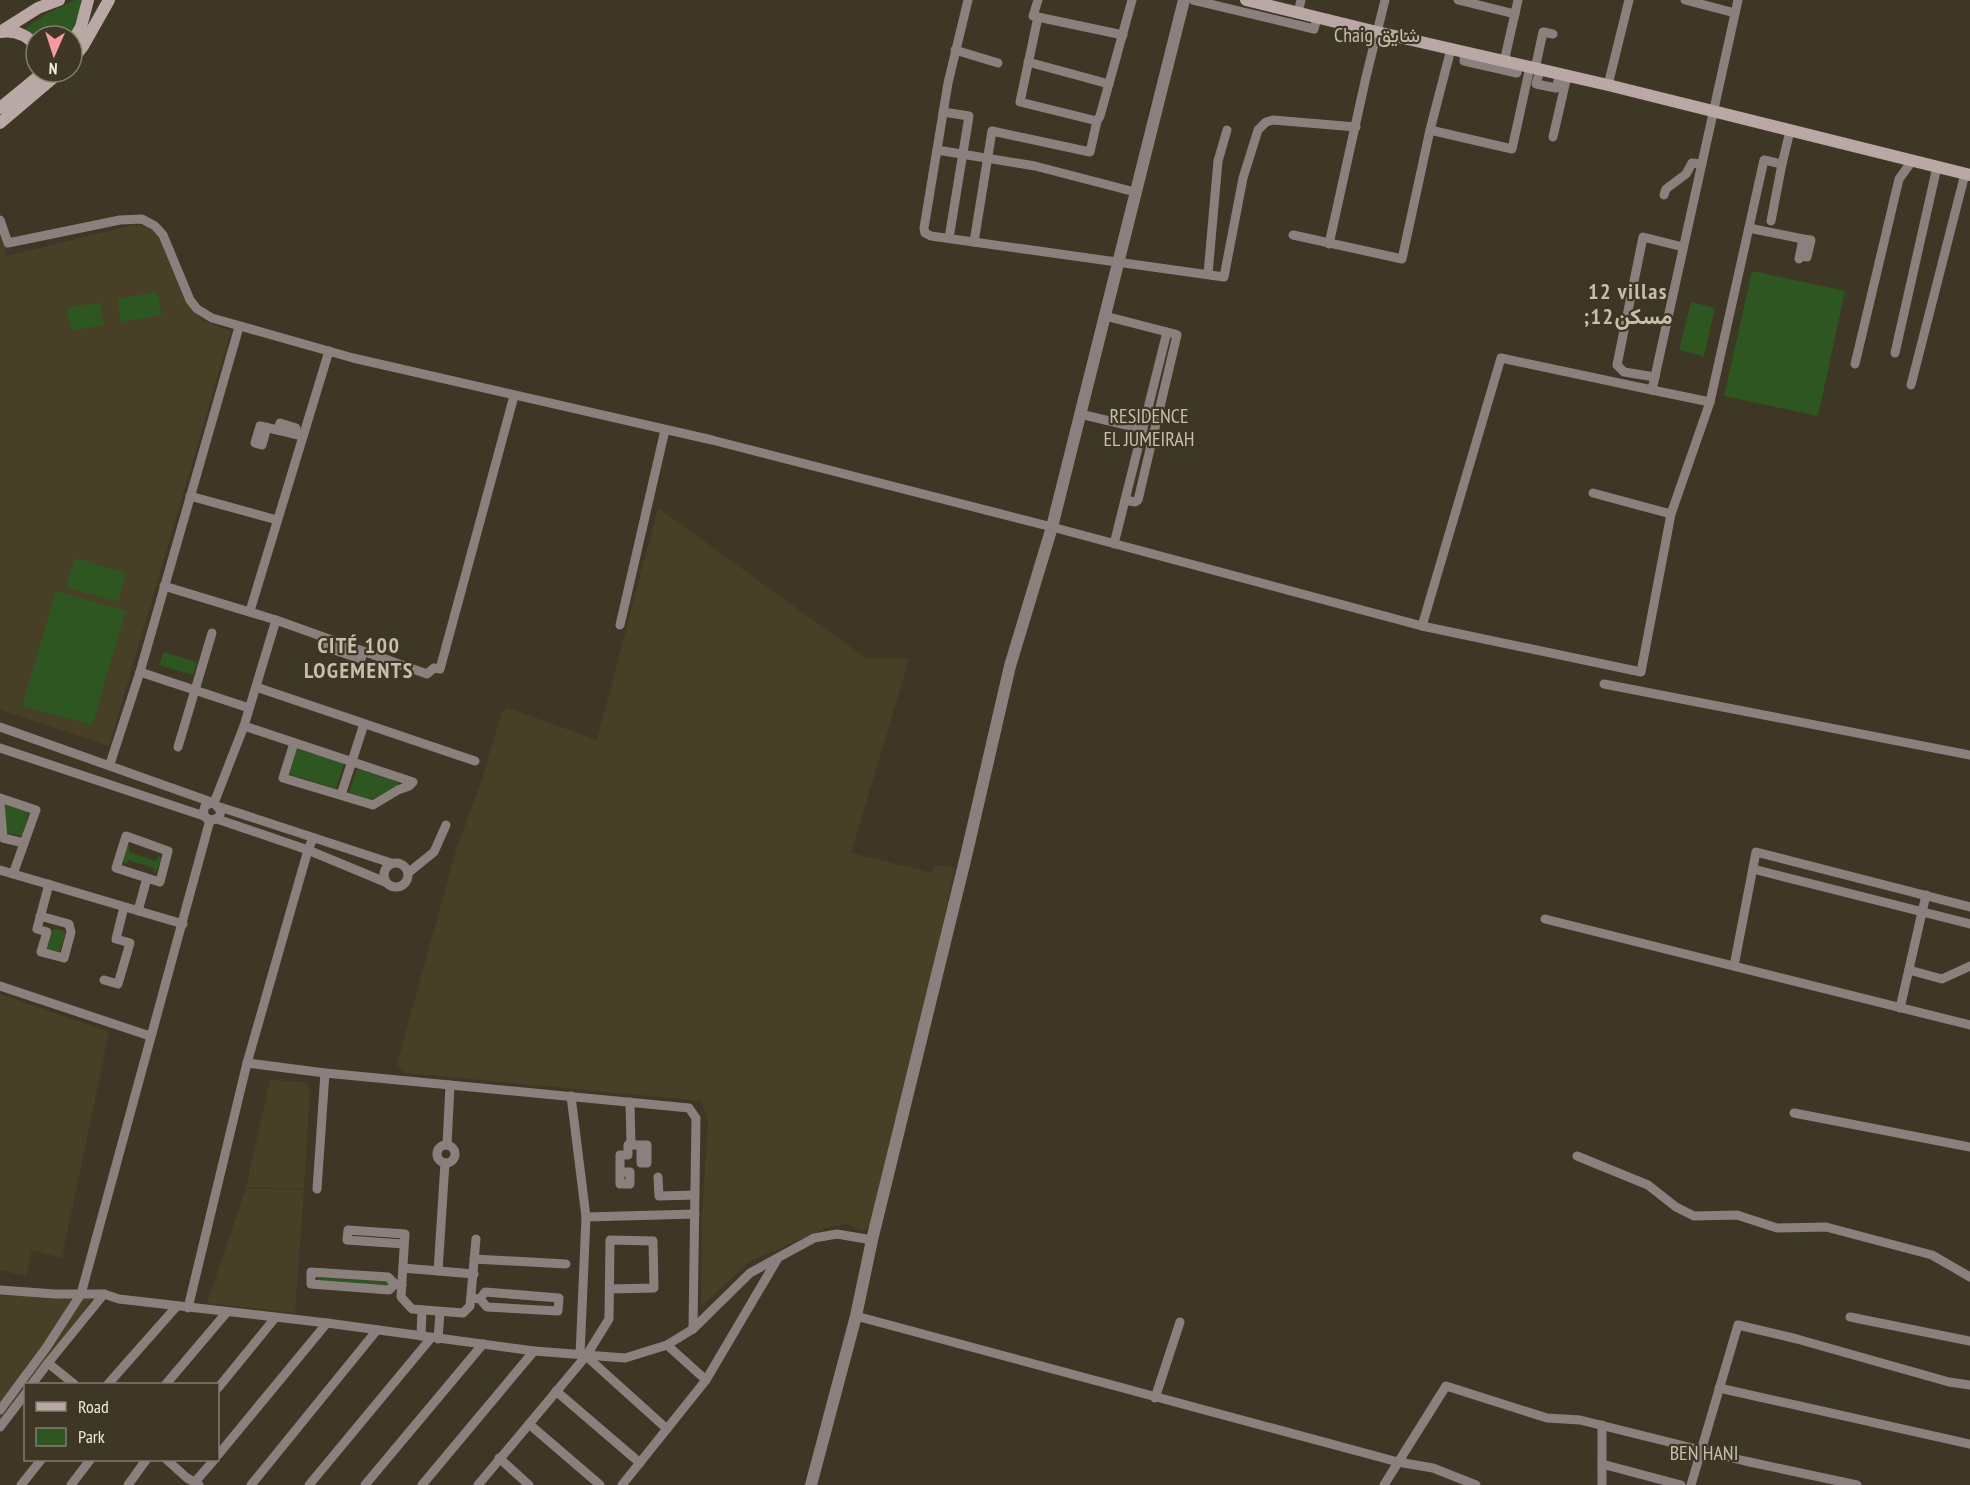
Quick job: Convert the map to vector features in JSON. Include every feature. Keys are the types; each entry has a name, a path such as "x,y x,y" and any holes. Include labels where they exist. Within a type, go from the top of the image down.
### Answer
{"main road":[{"path":"0,32 42,4 59,0"},
{"path":"82,24 88,0"},
{"path":"84,44 109,0"},
{"path":"1246,0 1608,85 1967,175"},
{"path":"0,32 8,31 24,35"},
{"path":"0,108 29,84"},
{"path":"0,123 46,84"}],"street":[{"path":"968,0 943,112 924,228 925,233 931,236 1224,277 1243,178 1258,130 1266,122 1273,120 1356,127"},
{"path":"1038,0 1033,16 1123,35"},
{"path":"974,242 992,131 1090,152 1132,0"},
{"path":"811,1485 856,1316 872,1240 962,875 1010,666 1052,527 1184,0"},
{"path":"1193,0 1314,29 1317,18"},
{"path":"1298,13 1301,0"},
{"path":"1329,244 1385,0"},
{"path":"1458,0 1515,14"},
{"path":"1504,62 1518,0"},
{"path":"1608,85 1629,0"},
{"path":"1685,0 1735,13"},
{"path":"1652,390 1737,0"},
{"path":"1038,17 1020,102 1097,121"},
{"path":"1430,130 1512,149 1531,68 1543,32 1553,34"},
{"path":"1293,236 1402,259 1430,130 1451,49"},
{"path":"955,50 998,63"},
{"path":"1466,52 1464,61 1517,73 1531,68"},
{"path":"1028,62 1109,84"},
{"path":"1553,137 1563,75"},
{"path":"943,112 969,116 949,238"},
{"path":"1208,274 1218,161 1227,130"},
{"path":"1771,221 1790,131"},
{"path":"937,150 1057,171 1135,192"},
{"path":"0,220 8,243 120,220 142,219 155,226 163,235 190,300 197,309 212,318 239,327 353,358 665,430 1052,527 1422,626 1641,672 1671,514 1710,402 1764,160 1782,164"},
{"path":"1855,364 1899,178 1912,161"},
{"path":"1664,195 1666,189 1681,178 1692,164 1702,164"},
{"path":"1895,353 1938,167"},
{"path":"1911,385 1967,175"},
{"path":"1749,228 1760,235 1789,236 1788,242 1802,242 1799,257"},
{"path":"1655,377 1624,372 1617,365 1643,237 1683,247"},
{"path":"1105,316 1177,336 1138,500 1135,502 1125,500"},
{"path":"110,764 140,672 239,327"},
{"path":"1114,544 1167,332"},
{"path":"250,611 277,520 298,435 329,351"},
{"path":"1422,626 1502,358 1710,402"},
{"path":"164,586 250,611 427,674 434,668 440,669 514,396"},
{"path":"1080,414 1143,429"},
{"path":"267,427 278,430 280,423 296,428 298,435"},
{"path":"620,625 665,430"},
{"path":"1593,492 1671,514"},
{"path":"190,496 277,520"},
{"path":"0,1410 46,1348 81,1294 210,819 204,809 215,804 244,726 276,621"},
{"path":"178,747 212,633"},
{"path":"140,672 249,708"},
{"path":"1604,684 1970,755"},
{"path":"256,687 475,761"},
{"path":"341,795 364,724"},
{"path":"244,726 413,783 373,805 283,778 294,743"},
{"path":"0,727 110,764 313,838 391,863 402,864 408,873 408,879 400,887 395,888 308,850 0,748"},
{"path":"13,874 36,810 0,800 3,837 24,843"},
{"path":"210,819 221,814 215,804"},
{"path":"408,873 434,852 446,825"},
{"path":"126,836 168,851 160,882 147,878 116,868 126,836"},
{"path":"188,1308 247,1063 313,838"},
{"path":"1734,966 1756,852 1970,907"},
{"path":"385,882 384,871 391,863"},
{"path":"1753,869 1970,924"},
{"path":"0,870 183,924"},
{"path":"138,911 147,878"},
{"path":"40,915 69,924 71,932 64,958 41,952 47,932 37,929 40,915 49,884"},
{"path":"1900,1008 1926,895"},
{"path":"104,980 118,984 130,943 116,939 124,907"},
{"path":"1545,919 1970,1025"},
{"path":"1909,970 1942,979 1970,966"},
{"path":"0,986 150,1036"},
{"path":"247,1063 325,1073 689,1108 696,1118 693,1329"},
{"path":"317,1190 325,1073"},
{"path":"438,1271 445,1163 438,1159 437,1151 442,1145 447,1145 450,1085"},
{"path":"571,1096 586,1217 583,1355 667,1429"},
{"path":"630,1102 631,1145"},
{"path":"1794,1113 1970,1147"},
{"path":"620,1172 620,1155 628,1155 628,1145 641,1145"},
{"path":"1576,1156 1648,1185 1676,1207 1694,1216 1737,1215 1777,1228 1826,1227 1932,1255 1970,1277"},
{"path":"658,1177 659,1196 695,1195"},
{"path":"586,1217 695,1214"},
{"path":"404,1244 347,1240 348,1230 405,1234 403,1268 398,1284 401,1297 412,1309 463,1313 476,1298 485,1292 559,1298 558,1311 486,1307 476,1298 474,1259 476,1239"},
{"path":"0,1290 104,1294 119,1299 327,1323 534,1351 625,1358 667,1345 693,1329 750,1273 814,1238 837,1234 872,1240"},
{"path":"477,1485 556,1391 609,1319 610,1240 653,1241 654,1288 610,1289"},
{"path":"622,1485 706,1380 779,1257"},
{"path":"474,1259 566,1264"},
{"path":"403,1268 474,1274"},
{"path":"311,1272 388,1277 398,1284 389,1290 311,1284 311,1272"},
{"path":"33,1383 104,1294"},
{"path":"109,1383 177,1306"},
{"path":"421,1336 423,1310"},
{"path":"167,1383 226,1312"},
{"path":"310,1485 435,1338 440,1312"},
{"path":"856,1316 1155,1398 1398,1462 1432,1468 1476,1485"},
{"path":"1850,1317 1970,1341"},
{"path":"219,1387 275,1318"},
{"path":"1155,1398 1180,1322"},
{"path":"219,1454 327,1323"},
{"path":"1691,1485 1738,1325 1797,1339 1949,1382 1970,1385"},
{"path":"251,1485 377,1330"},
{"path":"365,1485 483,1344"},
{"path":"667,1345 706,1380"},
{"path":"422,1485 534,1351"},
{"path":"48,1363 73,1383"},
{"path":"1384,1485 1446,1386 1548,1418 1580,1420 1857,1485"},
{"path":"1719,1388 1970,1444"},
{"path":"556,1391 640,1463"},
{"path":"0,1427 24,1396"},
{"path":"529,1424 600,1485"},
{"path":"1602,1425 1602,1485"},
{"path":"499,1458 529,1485"},
{"path":"21,1485 40,1461"},
{"path":"71,1485 89,1461"},
{"path":"128,1485 145,1461"},
{"path":"168,1461 191,1483 213,1461"},
{"path":"1602,1464 1681,1485"}],"shaded area":[{"path":"141,225 152,230 159,237 189,307 203,321 231,331 109,746 0,710 0,231 7,256"},
{"path":"658,508 866,658 909,659 851,853 931,873 935,865 955,868 915,1047 871,1225 863,1231 845,1224 826,1228 749,1262 701,1307 702,1214 708,1123 702,1101 406,1073 397,1064 456,850 482,779 502,712 508,708 597,740"},
{"path":"0,994 109,1032 62,1258 32,1250 26,1276 0,1270"},
{"path":"270,1080 304,1082 310,1088 304,1189 246,1187"},
{"path":"246,1188 304,1190 295,1313 207,1303"},
{"path":"0,1296 94,1296 30,1383 24,1383 24,1390 0,1423"}],"green space":[{"path":"75,0 81,0 75,24 32,24"},
{"path":"1752,271 1845,291 1818,416 1724,396"},
{"path":"157,292 162,315 121,322 117,299"},
{"path":"100,302 104,325 71,331 66,308"},
{"path":"1691,302 1715,308 1704,356 1679,350"},
{"path":"75,558 127,573 118,602 66,587"},
{"path":"56,591 126,611 92,725 22,706"},
{"path":"164,652 197,662 193,675 159,665"},
{"path":"297,749 344,763 336,789 289,774"},
{"path":"357,769 397,782 399,785 371,800 349,793"},
{"path":"4,804 29,812 22,836 7,833"},
{"path":"130,846 129,852 156,861 158,856 162,857 156,873 153,872 154,868 128,860 127,864 122,862"},
{"path":"53,930 64,931 65,934 60,951 48,951"},
{"path":"317,1277 388,1282 387,1286 317,1281"}],"district":[{"name":"Chaig شايق","path":"1377,35"},
{"name":"12 villas ;12مسكن","path":"1628,304"},
{"name":"RESIDENCE EL JUMEIRAH","path":"1149,428"},
{"name":"CITÉ 100 LOGEMENTS","path":"359,658"},
{"name":"BEN HANI","path":"1704,1453"}]}
